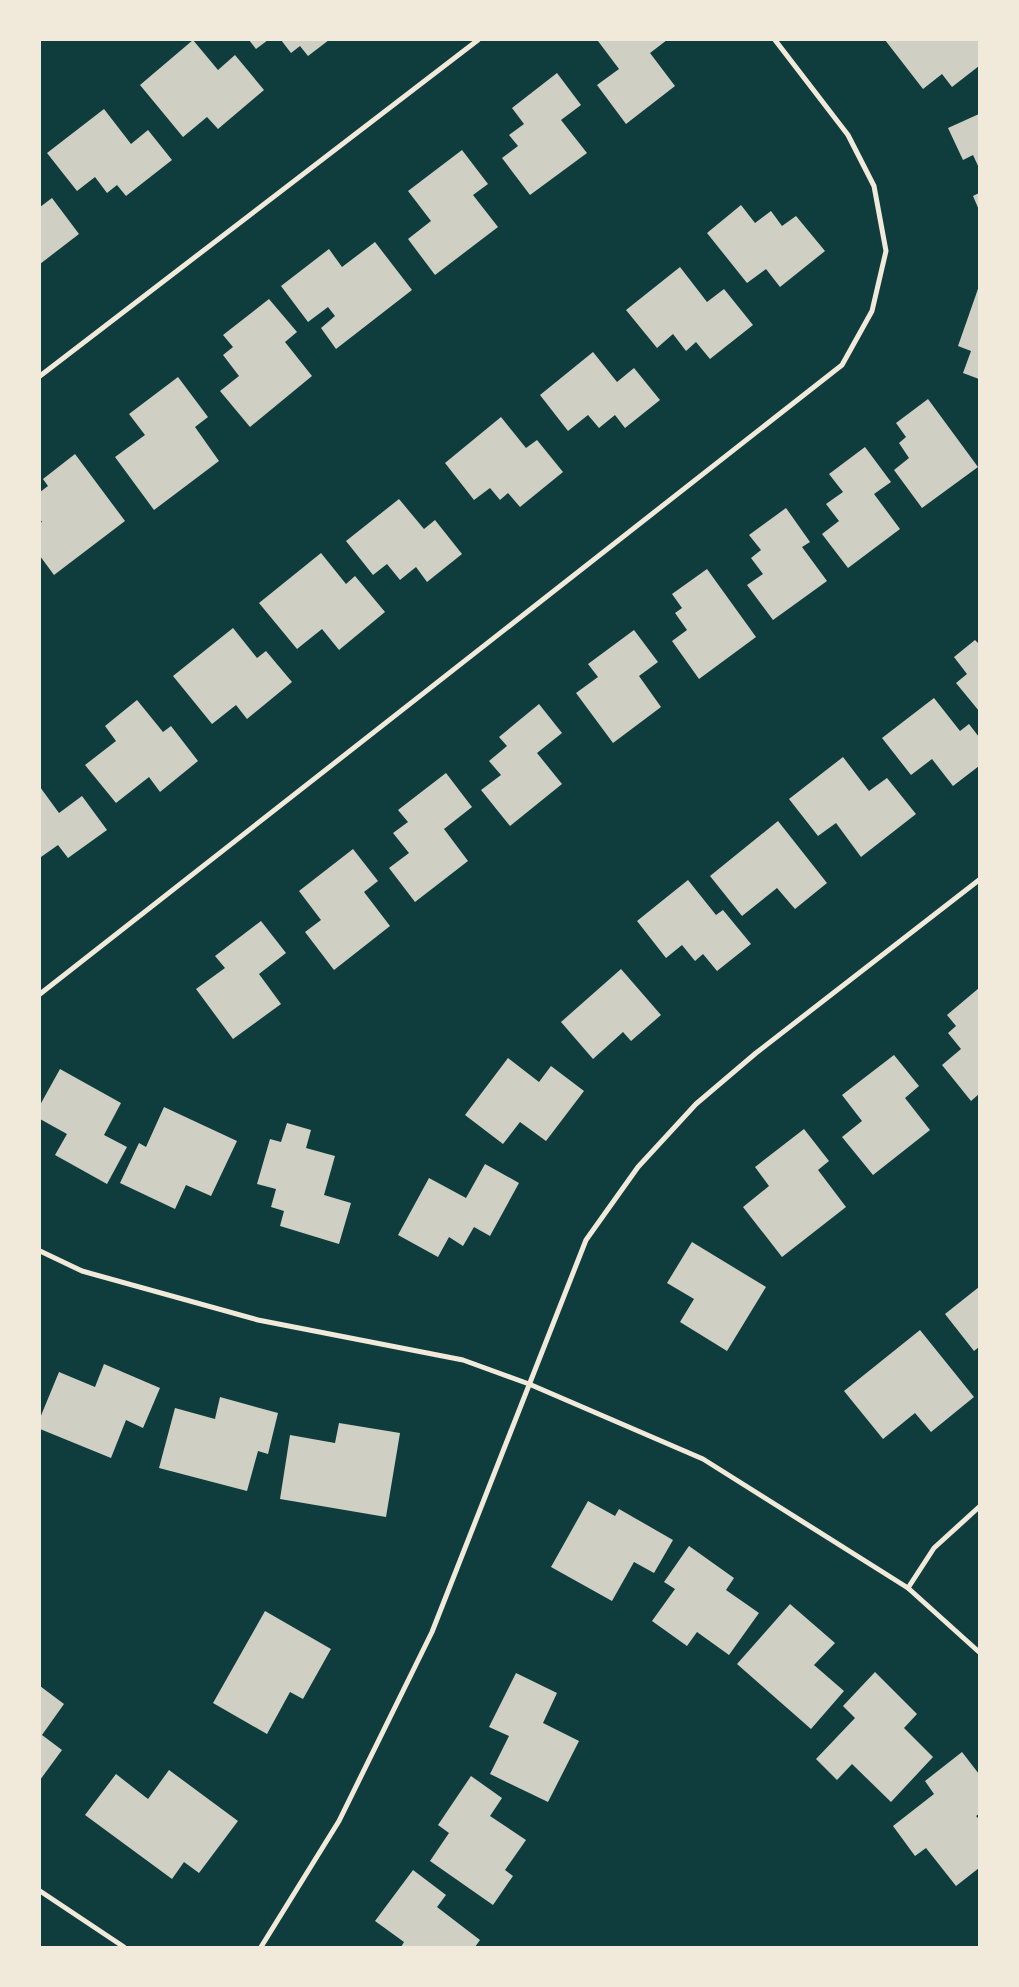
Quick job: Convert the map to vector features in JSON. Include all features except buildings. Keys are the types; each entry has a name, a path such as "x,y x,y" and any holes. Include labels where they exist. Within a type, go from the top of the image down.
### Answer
{"street":[{"path":"40,376 478,40"},
{"path":"40,994 842,365 872,311 886,250 874,186 848,135 775,40"},
{"path":"261,1947 339,1821 432,1632 586,1240 638,1167 696,1104 756,1053 979,880"},
{"path":"40,1251 82,1271 258,1320 463,1360 529,1384 703,1459 908,1588 979,1652"},
{"path":"908,1588 934,1548 979,1507"},
{"path":"40,1891 124,1947"}]}
